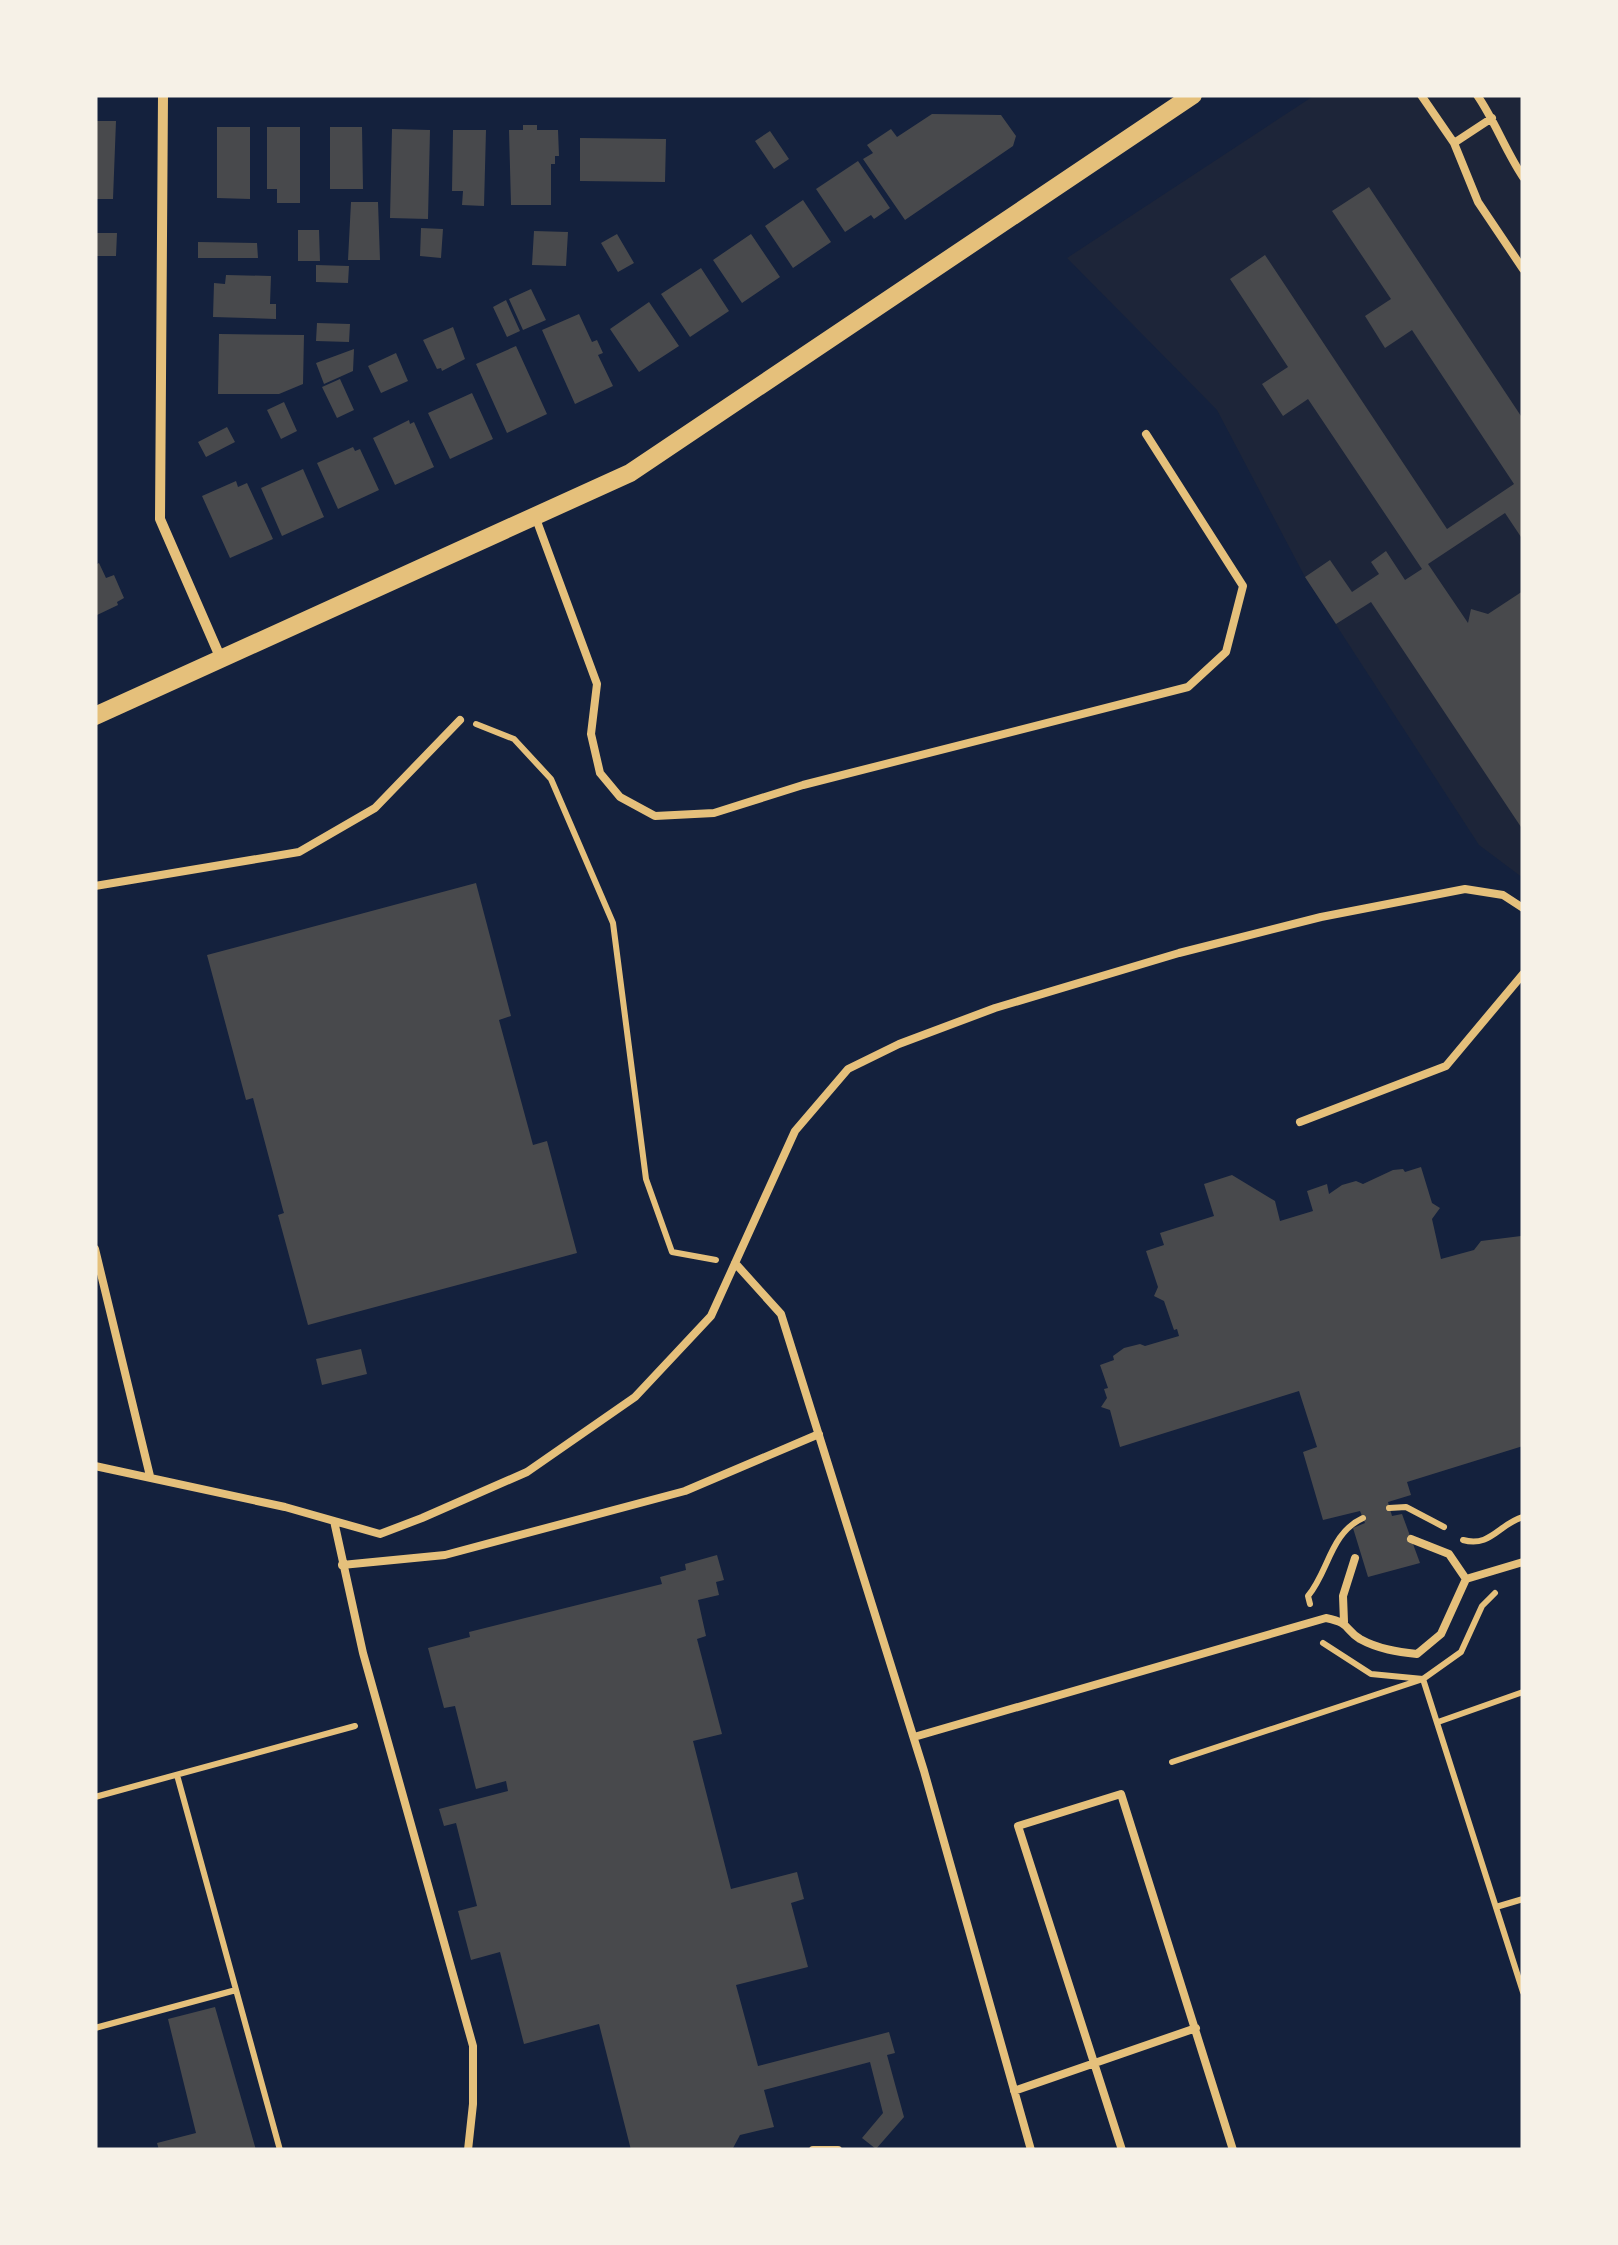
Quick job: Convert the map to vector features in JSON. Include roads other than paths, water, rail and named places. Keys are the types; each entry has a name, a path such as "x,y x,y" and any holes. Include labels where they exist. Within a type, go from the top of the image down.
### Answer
{"street":[{"path":"162,95 160,518 222,659"},
{"path":"95,716 630,472 1193,95"}],"lane":[{"path":"1421,95 1454,142 1478,202 1523,269"},
{"path":"1477,95 1523,177"},
{"path":"1454,142 1492,118"},
{"path":"535,516 597,684 591,734 600,773 620,797 655,816 714,813 803,784 1188,688 1226,652 1243,586 1146,434"},
{"path":"95,886 299,852 375,808 460,720"},
{"path":"95,1466 150,1476 380,1534 527,1472 635,1397 712,1316 795,1131 848,1069 899,1044 995,1008 1179,952 1322,916 1465,890 1503,895 1523,908"},
{"path":"1300,1122 1446,1066 1523,974"},
{"path":"95,1248 150,1476"},
{"path":"735,1263 781,1314 914,1737 1031,2150"},
{"path":"342,1565 445,1555 686,1491 819,1434"},
{"path":"334,1521 363,1653 473,2046 474,2104 468,2150"},
{"path":"1411,1539 1449,1554 1466,1579"},
{"path":"1344,1622 1343,1596 1355,1558"},
{"path":"914,1737 1326,1618 1344,1622 1357,1637 1394,1652 1417,1654 1441,1634 1466,1579 1523,1562"},
{"path":"1122,2150 1018,1826 1121,1794 1233,2150"},
{"path":"1014,2091 1196,2028"},
{"path":"813,2150 838,2150"}]}
